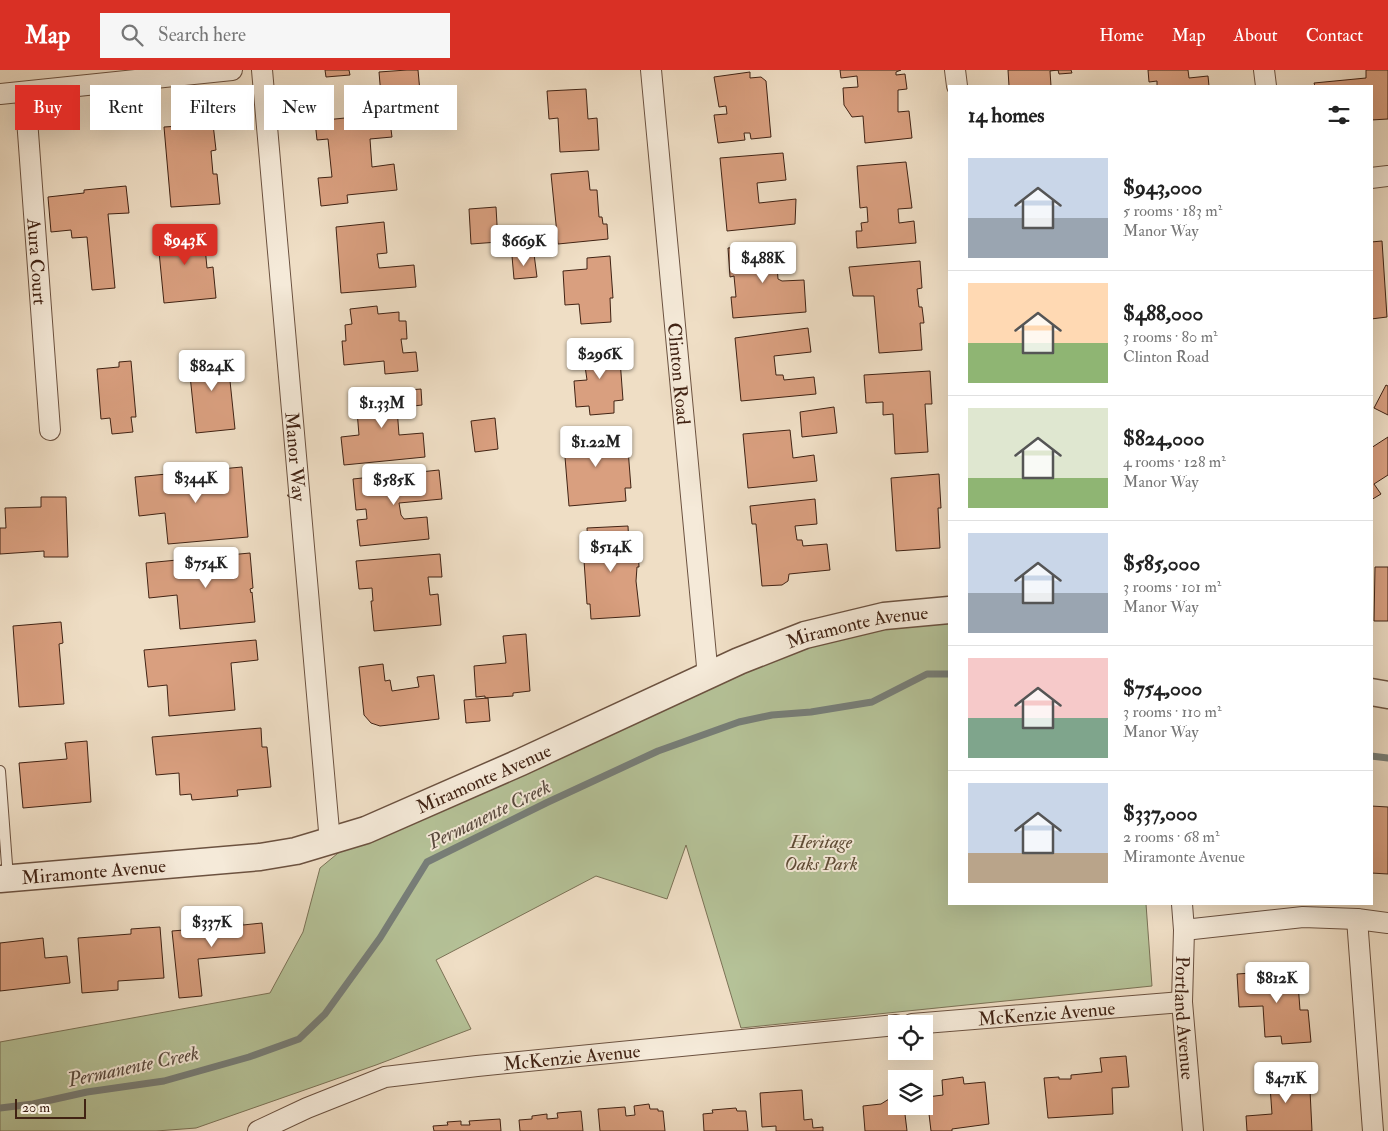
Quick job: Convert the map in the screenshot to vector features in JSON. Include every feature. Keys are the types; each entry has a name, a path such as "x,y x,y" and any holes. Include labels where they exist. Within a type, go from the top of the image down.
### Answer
{"street":[{"path":"80,86 232,70"},
{"name":"Manor Way","path":"262,70 330,842"},
{"name":"Clinton Road","path":"651,70 708,676"},
{"path":"955,70 957,85"},
{"path":"1264,70 1266,85"},
{"path":"0,94 15,93"},
{"name":"Aura Court","path":"28,130 50,430"},
{"path":"1373,178 1388,176"},
{"name":"Miramonte Avenue","path":"4,879 260,857 296,851 330,842 366,830 426,805 739,661 806,635 884,616 948,610"},
{"path":"1373,692 1388,695"},
{"name":"Portland Avenue","path":"1182,905 1184,930 1182,1002 1193,1131"},
{"path":"1184,930 1303,918 1357,919 1388,923"},
{"path":"1357,919 1373,1131"},
{"name":"McKenzie Avenue","path":"933,1022 1182,1002"},
{"name":"McKenzie Avenue","path":"258,1131 307,1108 384,1077 888,1026"}],"lane":[{"path":"0,771 4,879"}],"green space":[{"name":"Heritage Oaks Park","path":"948,611 948,905 1146,905 1152,986 741,1028 686,845 667,899 596,876 436,960 471,1029 376,1065 196,1128 156,1131 0,1131 0,1042 270,993 303,932 320,868 366,830 521,762 884,616"}],"building":[{"path":"325,70 349,70 350,75 326,77"},
{"path":"418,70 419,85 380,85 379,72"},
{"path":"840,70 901,70 896,72 896,75 905,74 907,89 898,90 898,112 909,111 912,138 865,143 863,116 852,117 844,105 843,88 858,87 857,76 841,78"},
{"path":"1008,70 1058,70 1050,71 1051,85 1009,85"},
{"path":"1058,70 1071,70 1072,73 1059,74"},
{"path":"1148,70 1188,70 1189,78 1208,76 1209,85 1157,85 1157,81 1149,82"},
{"path":"1366,70 1388,70 1388,119 1373,120 1373,85 1315,85 1314,83 1366,78"},
{"path":"750,72 750,78 761,77 766,81 771,137 751,139 750,133 744,133 745,140 718,143 714,115 727,114 726,106 719,107 714,77"},
{"path":"586,89 588,119 597,118 599,150 560,152 558,118 549,119 547,91"},
{"path":"344,118 344,130 391,130 392,137 370,139 372,167 394,164 397,190 347,195 348,203 321,206 318,178 332,177 328,139 317,140 316,130 334,130 334,119"},
{"path":"164,127 171,127 171,130 214,130 216,150 211,151 213,174 217,174 220,204 171,207"},
{"path":"783,153 786,180 757,183 759,203 796,199 795,224 727,231 720,158"},
{"path":"906,162 912,208 898,209 899,223 914,221 916,243 857,248 856,231 862,231 861,223 868,222 867,207 860,208 857,166"},
{"path":"588,171 590,190 597,190 599,217 602,217 603,224 607,224 608,239 558,244 551,174"},
{"path":"126,186 129,213 108,214 115,288 92,290 87,237 72,238 71,230 51,232 48,197 84,193 84,190"},
{"path":"496,207 498,242 471,244 469,209"},
{"path":"384,222 387,253 377,254 379,268 414,265 416,287 341,293 336,227"},
{"path":"203,226 207,268 213,267 216,298 164,303 157,231"},
{"path":"1382,241 1387,317 1373,319 1373,242"},
{"path":"778,244 778,279 782,281 804,280 806,312 733,318 731,297 736,297 734,276 730,277 728,248"},
{"path":"534,254 537,277 514,279 512,256"},
{"path":"610,256 613,298 610,298 611,322 581,324 579,304 565,305 563,271 587,269 587,258"},
{"path":"920,261 922,288 917,289 919,307 922,307 924,323 920,323 922,350 879,353 874,296 853,296 849,267"},
{"path":"377,306 378,314 399,312 399,321 406,321 407,339 401,339 403,353 416,352 418,371 385,374 384,361 344,365 342,341 346,341 345,325 352,324 350,309"},
{"path":"808,328 811,352 774,356 776,375 783,375 784,380 814,377 816,394 741,401 735,338"},
{"path":"619,346 623,400 614,401 614,413 590,415 589,406 576,407 574,381 587,380 585,366 581,366 580,349"},
{"path":"227,352 235,429 196,433 188,356"},
{"path":"131,361 136,417 131,417 133,432 112,434 110,418 101,419 97,369 119,367 119,362"},
{"path":"930,371 932,404 925,404 928,452 895,454 893,414 883,415 883,402 866,403 864,375"},
{"path":"1386,385 1388,386 1388,415 1374,408"},
{"path":"421,389 422,405 397,408 399,435 423,433 425,457 344,465 341,437 359,435 357,411 352,412 351,395"},
{"path":"834,407 837,433 802,437 800,412"},
{"path":"495,418 498,449 475,452 471,421"},
{"path":"617,429 619,450 628,449 631,488 625,488 626,501 569,506 564,445 568,445 568,433"},
{"path":"790,430 793,458 814,455 817,481 748,488 743,434"},
{"path":"1388,437 1388,475 1374,484 1381,494 1373,499 1373,447"},
{"path":"242,467 248,537 168,544 165,513 139,516 135,477"},
{"path":"439,470 442,499 399,503 401,515 404,519 427,517 429,539 360,546 357,520 367,519 366,509 356,510 353,479"},
{"path":"939,474 941,508 938,508 940,548 896,551 891,478"},
{"path":"41,497 66,497 68,557 44,557 44,551 0,554 0,528 6,528 5,508 41,507"},
{"path":"815,499 817,524 795,526 797,540 802,540 803,546 827,544 830,570 789,574 788,581 782,585 762,586 756,524 752,524 750,506"},
{"path":"628,526 629,546 638,546 639,567 637,567 636,581 640,616 591,619 590,604 587,604 583,546 588,546 587,528"},
{"path":"250,553 253,588 250,589 252,592 255,622 180,629 177,595 149,598 146,563"},
{"path":"440,554 442,577 428,577 430,595 438,594 441,625 374,631 371,601 373,601 372,588 359,589 356,561"},
{"path":"1375,567 1388,567 1388,621 1374,621"},
{"path":"61,622 63,643 59,644 64,704 19,707 13,626"},
{"path":"526,634 530,691 513,693 513,696 476,697 474,666 506,663 503,636"},
{"path":"256,640 258,660 231,663 235,710 169,716 167,685 148,687 144,650"},
{"path":"383,664 385,681 390,680 392,691 419,687 417,677 434,675 439,719 380,726 371,723 364,715 359,667"},
{"path":"488,698 490,721 466,723 464,700"},
{"path":"261,728 262,747 267,747 271,787 237,790 238,796 192,800 191,794 180,795 179,773 156,775 152,737"},
{"path":"87,741 91,802 23,808 19,763 67,759 65,743"},
{"path":"1373,806 1388,807 1388,874 1373,873"},
{"path":"242,917 243,925 262,923 265,953 198,959 202,996 179,998 172,931 196,929 196,922"},
{"path":"160,927 164,978 118,981 118,990 82,993 78,938 131,934 131,929"},
{"path":"43,938 45,958 67,956 70,983 0,991 0,943"},
{"path":"1297,970 1300,1010 1308,1010 1311,1042 1282,1044 1281,1036 1265,1037 1263,1006 1239,1007 1237,974"},
{"path":"1126,1056 1129,1087 1112,1088 1113,1114 1048,1118 1044,1078 1059,1077 1059,1079 1071,1079 1071,1075 1102,1072 1100,1058"},
{"path":"1309,1070 1312,1131 1247,1131 1246,1116 1272,1114 1269,1072"},
{"path":"963,1077 964,1084 985,1082 989,1124 952,1129 952,1131 931,1131 929,1115 933,1115 933,1096 943,1095 942,1080"},
{"path":"802,1090 804,1120 812,1119 813,1128 823,1127 823,1131 776,1131 776,1126 762,1127 760,1093"},
{"path":"888,1100 888,1115 905,1115 907,1131 865,1131 863,1106 881,1104"},
{"path":"649,1104 650,1109 663,1111 665,1131 600,1131 598,1109 625,1107 626,1116 635,1115 634,1106"},
{"path":"736,1108 737,1111 746,1111 748,1131 704,1131 703,1114 713,1113 712,1110"},
{"path":"581,1111 583,1131 520,1131 519,1120 532,1119 532,1116 547,1114 547,1119 558,1118 557,1113"},
{"path":"500,1119 501,1131 434,1131 433,1126 448,1125 447,1122 461,1121 461,1125 470,1125 469,1121"}],"waterway":[{"name":"Permanente Creek","path":"0,1108 33,1104 87,1092 164,1081 249,1057 299,1039 325,1014 380,938 427,862 546,803 658,751 739,722 772,715 811,712 872,702 927,674 948,674"},
{"name":"Permanente Creek","path":"1373,756 1388,758"}]}
